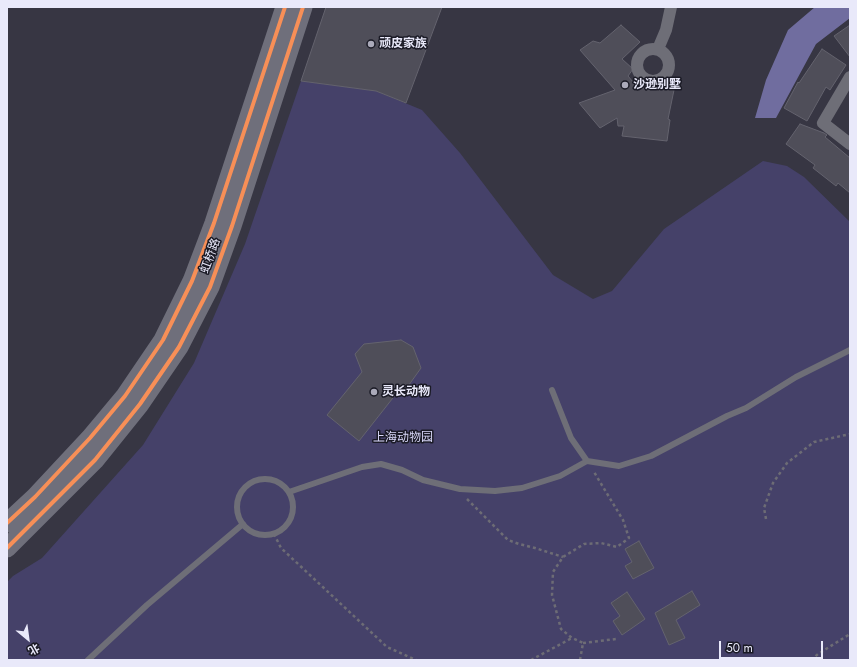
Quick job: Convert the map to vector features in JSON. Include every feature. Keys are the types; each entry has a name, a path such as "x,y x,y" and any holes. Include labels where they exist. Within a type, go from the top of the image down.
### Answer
{"main road":[{"name":"虹桥路","path":"7,523 35,497 90,438 125,396 163,340 192,281 214,223 285,7"},
{"name":"虹桥路","path":"7,548 95,460 140,404 180,347 210,287 232,226 303,7"}],"street":[{"path":"658,49 666,30 671,7"},
{"path":"850,77 823,123 850,144"}],"lane":[{"path":"289,492 362,467 382,464 402,470 423,480 460,489 495,491 522,488 560,476 587,461 619,466 651,456 727,416 746,408 796,377 850,350"},
{"path":"552,390 571,438 587,461"},
{"path":"271,479 278,482 289,492 293,505 290,520 281,530 274,534 260,535 252,532 243,524 238,516 238,502 244,488 256,480 271,479"},
{"path":"88,660 147,605 243,524"}],"path":[{"path":"766,519 764,508 773,482 787,463 814,442 850,434"},
{"path":"587,461 623,520 629,538 617,547 601,543 584,544 563,557 553,572 552,595 561,629 572,638 583,643 616,639"},
{"path":"460,489 472,504 508,540 563,557"},
{"path":"274,534 281,548 387,647 416,660"},
{"path":"811,660 850,634"},
{"path":"531,660 572,638"},
{"path":"580,660 583,643"}],"green space":[{"name":"上海动物园","path":"301,81 376,91 422,110 460,153 553,275 593,299 612,291 664,229 763,161 787,166 804,177 850,222 850,660 7,660 7,582 13,576 42,558 143,445 194,363 245,244"}],"shaded area":[{"path":"815,7 850,7 850,18 816,44 776,118 755,118 766,80 788,30"}],"building":[{"name":"顽皮家族","path":"326,7 442,7 406,103 376,91 301,81"},
{"name":"沙逊别墅","path":"621,25 640,42 622,59 633,69 628,76 638,88 674,90 668,119 670,120 667,141 622,136 624,126 618,126 617,118 600,128 579,103 615,90 580,50 593,41 600,43"},
{"path":"850,25 850,57 834,36"},
{"path":"822,49 846,65 830,90 826,87 807,121 784,108 798,82 799,83"},
{"path":"800,124 827,135 825,137 850,158 850,193 838,183 836,186 813,168 815,165 786,144"},
{"name":"灵长动物","path":"401,340 413,347 421,368 406,389 396,394 359,441 327,415 362,372 355,354 364,344"},
{"path":"639,541 654,568 633,579 625,566 632,562 625,549"},
{"path":"692,591 700,605 676,620 685,638 669,645 655,613"},
{"path":"627,592 645,619 622,635 613,621 620,616 611,603"}],"cycle path":[{"path":"7,523 35,497 90,438 125,396 163,340 192,281 214,223 285,7"},
{"path":"7,548 95,460 140,404 179,347 210,287 232,226 303,7"}],"place":[{"name":"顽皮家族","path":"371,44"},
{"name":"沙逊别墅","path":"625,85"},
{"name":"灵长动物","path":"374,392"}]}
